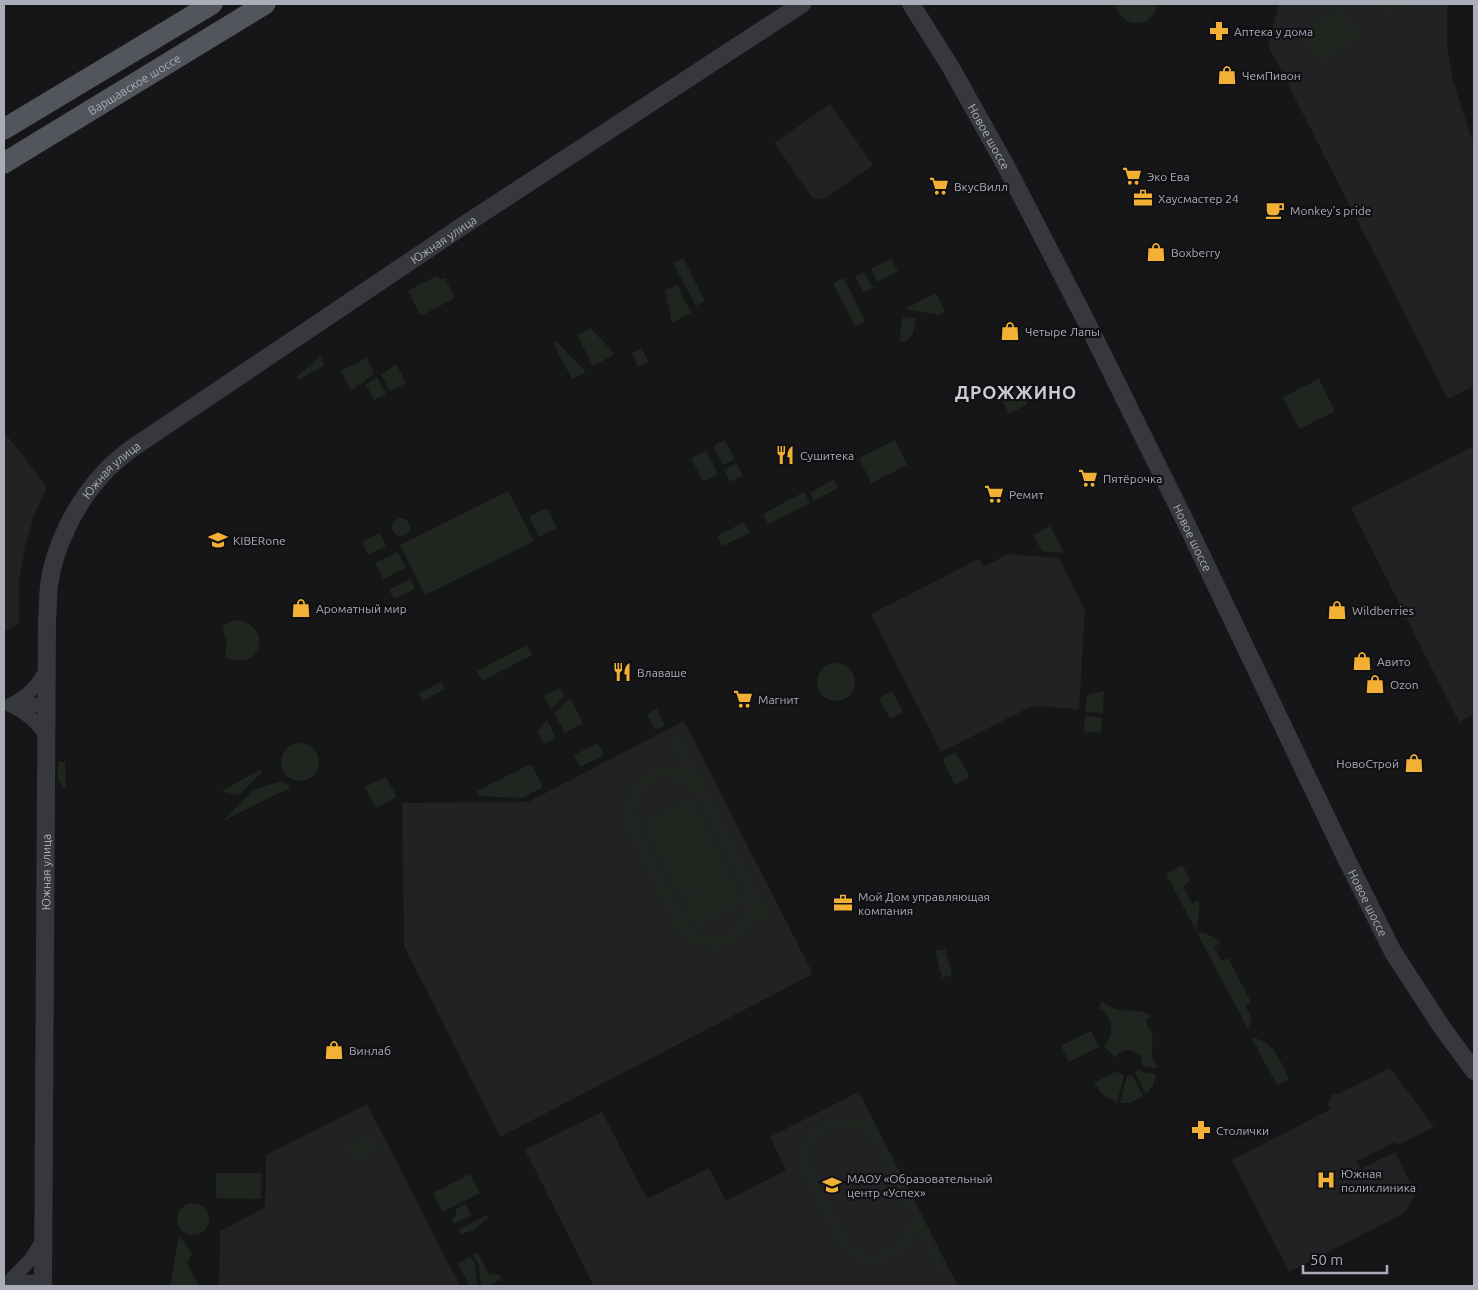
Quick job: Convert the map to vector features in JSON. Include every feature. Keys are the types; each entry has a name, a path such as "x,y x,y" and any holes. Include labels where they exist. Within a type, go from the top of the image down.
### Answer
{"main road":[{"path":"4,130 212,4"},
{"name":"Варшавское шоссе","path":"4,163 266,4"}],"street":[{"name":"Южная улица","path":"42,1284 46,704 49,586 65,531 80,504 102,474 130,449 467,223 802,4"},
{"name":"Новое шоссе","path":"911,4 950,66 1007,168 1088,325 1188,525 1345,856 1393,952 1441,1026 1474,1071"},
{"path":"7,705 22,699 33,690 41,680 47,667"},
{"path":"7,705 46,704"},
{"path":"7,705 21,710 31,717 46,736"},
{"path":"4,1286 31,1259 43,1240"},
{"path":"11,1286 23,1282 42,1284"}],"shaded area":[{"path":"1115,4 1157,4 1150,18 1144,22 1137,23 1130,22 1124,18 1118,12"},
{"path":"1279,4 1447,4 1447,46 1453,81 1474,146 1474,386 1448,399 1268,45"},
{"path":"1379,4 1405,4 1387,16"},
{"path":"1341,6 1361,35 1319,63 1300,35"},
{"path":"830,104 873,165 824,199 813,198 774,143"},
{"path":"683,258 705,301 696,306 673,263"},
{"path":"891,259 898,271 877,282 871,269"},
{"path":"864,272 873,288 863,292 855,276"},
{"path":"438,275 440,279 445,278 455,298 421,316 408,291"},
{"path":"844,278 865,321 855,326 833,283"},
{"path":"677,285 691,313 672,323 665,290"},
{"path":"936,293 945,312 939,315 904,309"},
{"path":"903,317 916,319 913,333 906,342 899,341"},
{"path":"590,328 615,354 593,366 577,335"},
{"path":"556,341 586,372 572,379 553,343"},
{"path":"642,348 648,362 638,367 632,353"},
{"path":"320,356 325,365 298,380 297,377"},
{"path":"367,358 374,374 351,391 341,371"},
{"path":"396,364 406,383 390,391 381,375"},
{"path":"377,377 386,394 374,400 366,385"},
{"path":"1319,379 1335,411 1299,429 1283,397"},
{"path":"1031,383 1026,405 1009,414 1001,398"},
{"path":"4,432 47,487 34,515 25,547 19,580 19,623 4,632"},
{"path":"725,440 735,459 723,465 713,446"},
{"path":"895,440 907,465 871,483 859,458"},
{"path":"1474,446 1474,714 1459,722 1351,508"},
{"path":"706,451 718,474 703,482 691,458"},
{"path":"736,463 743,475 730,482 724,470"},
{"path":"833,480 838,488 814,501 810,493"},
{"path":"508,491 534,541 425,595 400,545"},
{"path":"804,492 810,503 768,524 763,514"},
{"path":"547,508 557,528 539,537 529,517"},
{"path":"401,518 407,521 410,527 407,533 401,536 395,533 392,527 395,521"},
{"path":"744,522 750,533 722,546 717,536"},
{"path":"1050,526 1064,553 1042,551 1033,535"},
{"path":"380,533 386,546 368,555 362,542"},
{"path":"398,552 406,568 383,579 375,563"},
{"path":"1008,554 1059,558 1085,610 1079,709 1032,706 941,752 871,614 979,559 983,567"},
{"path":"410,579 415,589 394,599 389,590"},
{"path":"236,620 248,624 256,630 259,638 259,646 255,654 248,659 238,660 225,657 227,644 222,628 227,623"},
{"path":"527,645 532,655 482,681 477,671"},
{"path":"836,663 850,668 855,682 850,696 836,701 822,696 817,682 822,668"},
{"path":"441,682 445,689 422,701 419,694"},
{"path":"560,688 564,696 551,709 544,696"},
{"path":"892,691 903,712 890,719 879,698"},
{"path":"1104,691 1103,713 1085,712 1087,695"},
{"path":"570,698 583,723 565,733 554,713"},
{"path":"657,709 665,726 655,730 647,714"},
{"path":"1085,716 1102,718 1101,733 1084,732"},
{"path":"547,720 556,738 544,744 537,731"},
{"path":"684,721 813,974 500,1137 404,946 402,803 528,802"},
{"path":"679,735 771,920 762,925 757,918 749,930 739,939 729,945 718,948 696,943 685,936 675,925 627,828 627,801 631,789 638,780 646,773 657,769 684,770 670,739","holes":["663,778 685,783 696,792 746,893 748,905 745,917 732,932 714,937 707,936 695,931 687,923 637,824 636,808 639,795 648,786"]},
{"path":"300,743 313,749 319,762 313,775 300,781 287,775 281,762 287,749"},
{"path":"598,743 604,755 580,767 574,755"},
{"path":"956,752 970,777 955,785 942,759"},
{"path":"58,762 65,762 66,790 59,781"},
{"path":"531,764 543,787 522,798 480,796 477,791"},
{"path":"260,770 262,772 239,795 221,791"},
{"path":"386,777 397,797 376,808 365,787"},
{"path":"281,781 291,787 223,821 253,790"},
{"path":"691,798 729,874 681,898 643,822"},
{"path":"1182,865 1191,881 1183,886 1192,904 1199,900 1199,917 1196,930 1166,874"},
{"path":"729,875 743,903 695,927 682,900"},
{"path":"1200,932 1212,936 1221,943 1214,947 1222,961 1228,958 1251,1002 1245,1005 1252,1018 1248,1029 1198,935"},
{"path":"945,949 952,975 942,978 935,951"},
{"path":"1102,1001 1116,1009 1139,1011 1151,1016 1146,1020 1146,1023 1153,1034 1151,1041 1153,1044 1152,1055 1157,1066 1156,1068 1143,1066 1141,1056 1131,1050 1121,1052 1115,1058 1104,1046 1110,1036 1111,1026 1108,1016 1099,1008"},
{"path":"1091,1031 1099,1047 1069,1062 1061,1046"},
{"path":"1251,1037 1271,1047 1279,1058 1289,1079 1277,1085"},
{"name":"Южная поликлиника","path":"1390,1068 1434,1127 1397,1145 1395,1142 1357,1161 1361,1169 1395,1152 1415,1192 1406,1212 1289,1272 1232,1160 1331,1109 1328,1104 1331,1095 1338,1094"},
{"path":"1137,1069 1146,1073 1156,1074 1153,1086 1146,1094 1135,1073"},
{"path":"1117,1071 1124,1076 1117,1102 1103,1095 1094,1083"},
{"path":"1132,1075 1143,1096 1130,1103 1120,1103 1127,1076"},
{"name":"МАОУ «Образовательный центр «Успех»","path":"859,1092 957,1284 953,1286 594,1286 525,1150 602,1112 647,1199 709,1168 726,1201 786,1170 770,1137"},
{"path":"367,1104 460,1286 219,1286 220,1231 265,1208 266,1155"},
{"path":"864,1106 950,1276 944,1279 917,1228 908,1245 900,1253 890,1259 871,1263 861,1261 852,1256 838,1241 833,1232 804,1175 803,1147 815,1128 825,1122 837,1119 850,1119 864,1122 858,1110","holes":["839,1125 862,1130 869,1136 908,1210 909,1222 906,1233 897,1245 884,1252 877,1254 863,1252 847,1241 812,1172 811,1155 814,1142 818,1136 830,1128"]},
{"path":"370,1134 378,1149 354,1161 346,1146"},
{"path":"216,1173 261,1173 261,1199 216,1198"},
{"path":"470,1174 480,1193 442,1212 433,1193"},
{"path":"193,1203 199,1204 204,1208 208,1213 208,1225 204,1230 199,1234 193,1235 187,1234 182,1230 178,1225 177,1219 178,1213 182,1208 187,1204"},
{"path":"466,1204 471,1215 454,1224 452,1220 456,1214 456,1209"},
{"path":"489,1214 490,1216 473,1230 461,1234 458,1230"},
{"path":"179,1235 192,1254 187,1263 199,1286 171,1286"},
{"path":"477,1252 489,1274 500,1275 501,1279 488,1286 481,1286 479,1266 473,1255"},
{"path":"470,1257 475,1263 477,1286 469,1286 458,1263"}],"place":[{"name":"Аптека у дома","path":"1219,31"},
{"name":"ЧемПивон","path":"1227,75"},
{"name":"Эко Ева","path":"1132,176"},
{"name":"ВкусВилл","path":"939,186"},
{"name":"Хаусмастер 24","path":"1143,198"},
{"name":"Monkey’s pride","path":"1275,210"},
{"name":"Boxberry","path":"1156,252"},
{"name":"Четыре Лапы","path":"1010,331"},
{"name":"Сушитека","path":"785,455"},
{"name":"Пятёрочка","path":"1088,478"},
{"name":"Ремит","path":"994,494"},
{"name":"KIBERone","path":"218,540"},
{"name":"Ароматный мир","path":"301,608"},
{"name":"Wildberries","path":"1337,610"},
{"name":"Авито","path":"1362,661"},
{"name":"Влаваше","path":"622,672"},
{"name":"Ozon","path":"1375,684"},
{"name":"Магнит","path":"743,699"},
{"name":"НовоСтрой","path":"1414,763"},
{"name":"Мой Дом управляющая компания","path":"843,903"},
{"name":"Винлаб","path":"334,1050"},
{"name":"Столички","path":"1201,1130"},
{"name":"Южная поликлиника","path":"1326,1180"},
{"name":"МАОУ «Образовательный центр «Успех»","path":"832,1185"}],"district":[{"name":"ДРОЖЖИНО","path":"1016,392"}]}
